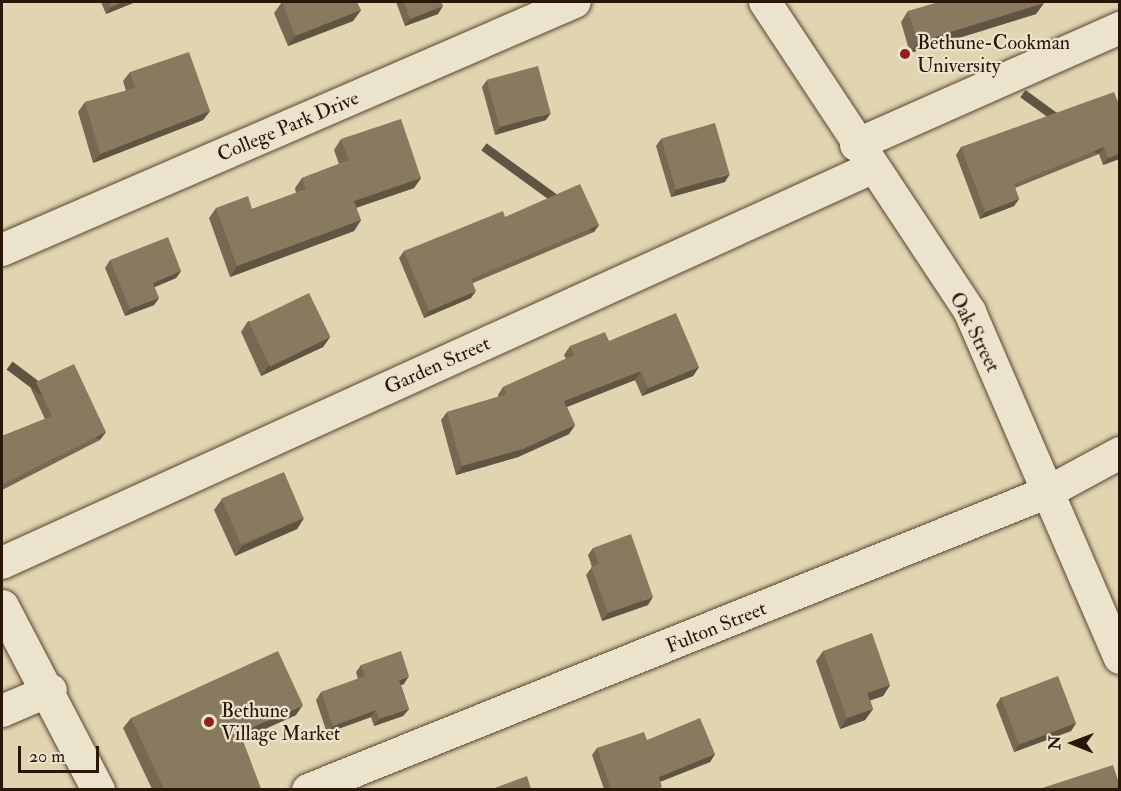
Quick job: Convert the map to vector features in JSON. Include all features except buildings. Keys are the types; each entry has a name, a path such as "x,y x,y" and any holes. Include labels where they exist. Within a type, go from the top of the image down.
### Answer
{"street":[{"name":"College Park Drive","path":"2,250 574,2"},
{"name":"Oak Street","path":"765,2 864,156 970,312 1119,657"},
{"name":"Garden Street","path":"2,563 864,156 1119,28"},
{"name":"Fulton Street","path":"308,789 1048,492 1119,453"},
{"path":"2,606 51,690 98,789"},
{"path":"2,711 51,690"}],"place":[{"name":"Bethune-Cookman University","path":"905,54"},
{"name":"Bethune Village Market","path":"209,722"}]}
